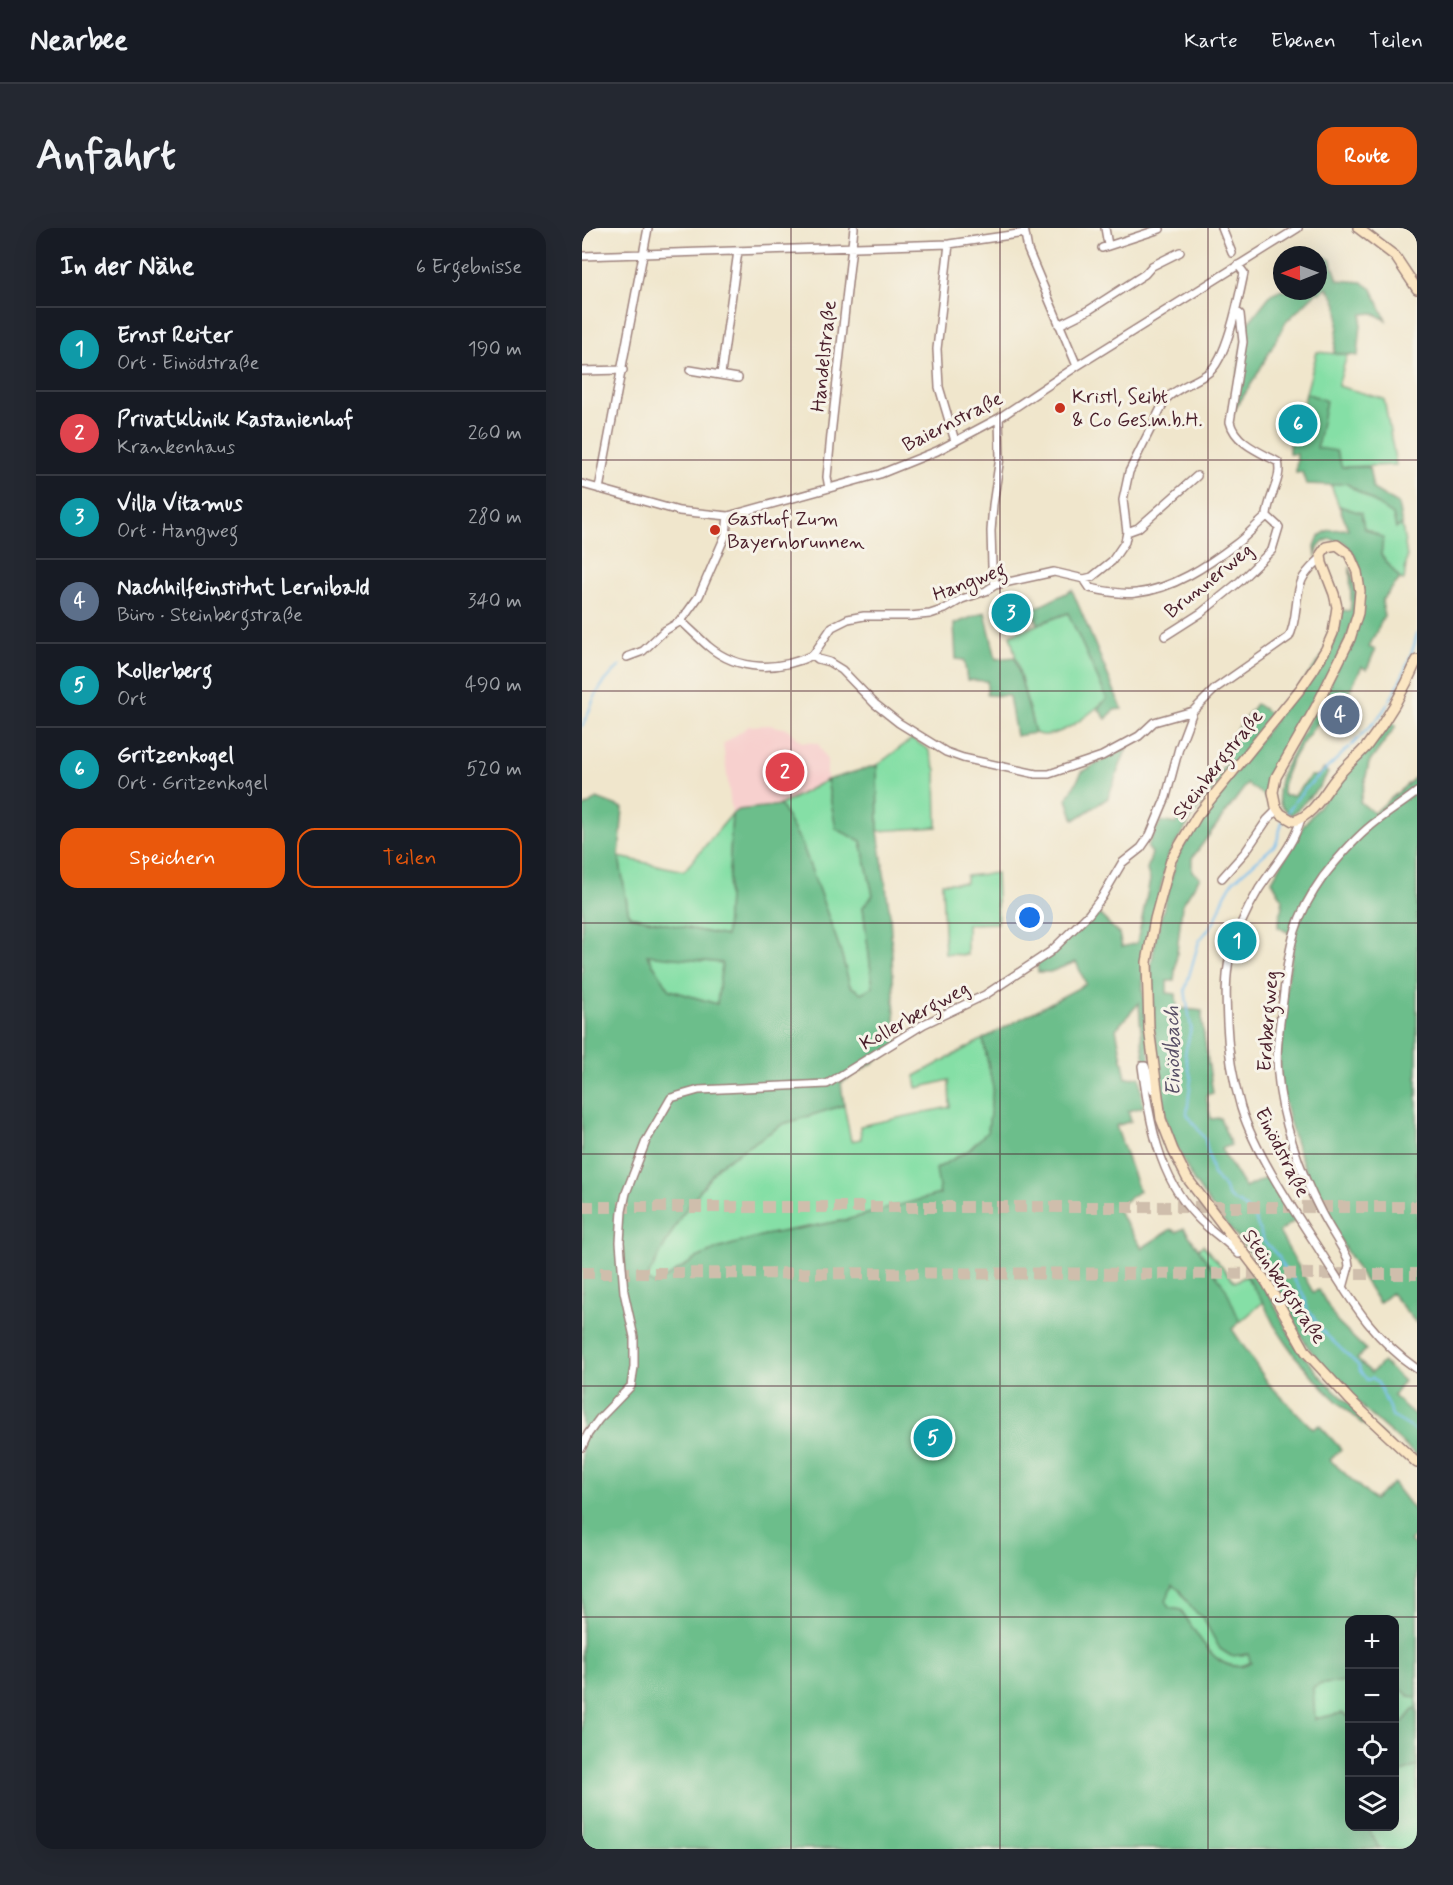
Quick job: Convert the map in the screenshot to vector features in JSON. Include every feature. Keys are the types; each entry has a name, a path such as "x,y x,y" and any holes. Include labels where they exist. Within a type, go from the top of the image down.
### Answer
{"main road":[{"path":"1358,228 1395,256 1417,289"},
{"path":"1321,558 1322,549 1330,545 1340,546 1349,554 1357,572 1360,591 1358,613 1350,639 1316,707 1276,777 1273,792 1279,811 1297,820 1366,746 1397,701 1417,660"},
{"name":"Steinbergstraße","path":"1321,558 1337,606 1333,633 1326,649 1301,688 1197,816 1171,860 1155,919 1147,962 1147,995 1156,1090 1161,1119 1187,1178 1267,1283 1306,1352 1350,1400 1417,1463"}],"street":[{"path":"599,489 648,228"},
{"name":"Handelstraße","path":"829,488 827,477 831,435 854,228"},
{"path":"1105,228 1105,246 1160,229"},
{"path":"1222,228 1232,253"},
{"name":"Baiernstraße","path":"582,484 678,511 728,516 880,474 955,441 999,418 1077,366 1298,228"},
{"path":"582,256 949,244 1024,231 1028,250 1077,366"},
{"path":"949,244 937,349 939,387 955,441"},
{"path":"721,374 738,251"},
{"path":"1059,325 1089,310 1145,274 1152,266 1180,252"},
{"path":"1084,579 1092,577 1120,552 1127,532 1123,500 1129,472 1165,400 1172,393 1209,373 1216,365 1236,311 1244,273 1238,265"},
{"path":"1236,311 1240,314 1243,342 1230,422 1232,429 1245,445 1278,462 1280,470 1267,507 1267,516"},
{"path":"582,371 623,370"},
{"path":"690,370 738,378"},
{"path":"995,585 992,566 992,531 993,505 1000,457 999,418"},
{"path":"1127,532 1138,528 1197,476"},
{"path":"627,657 643,651 664,632 681,621 699,596 721,548 728,528 728,516"},
{"name":"Brunnerweg","path":"1084,579 1090,588 1107,592 1134,594 1166,586 1238,543 1267,516 1279,528 1272,550 1239,582 1201,613 1165,636"},
{"name":"Kollerbergweg","path":"582,1447 599,1419 631,1386 634,1367 634,1337 624,1292 620,1242 622,1211 626,1193 646,1141 670,1098 699,1090 827,1084 924,1024 985,995 1050,952 1089,914 1122,863 1141,848 1150,835 1166,797 1179,748 1193,711 1216,688 1289,637 1293,629 1302,580 1321,558"},
{"name":"Hangweg","path":"813,655 827,633 840,622 864,616 930,614 986,591 995,585 1053,572 1084,579"},
{"path":"681,621 710,647 727,658 750,666 784,666 813,655 842,670 875,704 899,723 946,752 1036,774 1049,774 1102,756 1139,736 1154,722 1193,711"},
{"name":"Erdbergweg","path":"1343,1288 1349,1266 1348,1259 1321,1213 1305,1179 1280,1090 1277,1071 1278,1044 1288,956 1293,933 1304,908 1324,876 1360,836 1417,792"},
{"path":"1222,878 1279,811"},
{"name":"Einödstraße","path":"1297,820 1284,856 1260,889 1235,939 1225,992 1233,1079 1253,1139 1343,1288 1372,1329 1404,1360 1417,1369"},
{"path":"1156,1090 1153,1090 1145,1066 1142,1066 1154,1135 1162,1162 1171,1181 1198,1219 1239,1254 1244,1252"}],"shaded area":[{"path":"769,725 788,729 802,742 818,743 827,760 827,780 780,805 738,810 732,814 723,744 749,726"}],"green space":[{"path":"1327,258 1331,260 1338,280 1362,282 1372,289 1386,320 1373,313 1362,314 1358,356 1334,353 1339,318 1332,295 1327,288"},
{"path":"1273,293 1273,300 1309,300 1286,322 1232,414 1245,327"},
{"path":"1317,352 1347,355 1338,386 1384,399 1396,465 1342,467 1316,448 1326,402 1306,393"},
{"path":"1306,393 1326,401 1317,448 1336,451 1342,467 1369,467 1373,489 1398,504 1402,525 1396,528 1393,515 1346,483 1306,484 1302,472 1296,473 1297,454 1289,454 1290,431 1298,425"},
{"path":"1345,483 1393,515 1396,528 1402,525 1407,557 1404,580 1400,579 1381,555 1383,538 1364,528 1361,513 1339,506 1331,485"},
{"path":"1339,506 1361,513 1364,528 1383,538 1381,555 1400,579 1382,600 1384,616 1369,647 1375,650 1367,669 1362,667 1342,705 1334,702 1301,746 1287,770 1283,795 1294,795 1311,776 1317,776 1324,769 1328,773 1319,787 1292,815 1282,807 1278,797 1282,773 1355,633 1359,565 1344,542 1330,539 1318,548 1316,557 1315,546 1319,536 1329,530 1348,529"},
{"path":"1350,567 1356,598 1350,629 1320,694 1272,776 1269,797 1267,798 1247,784 1192,858 1192,871 1200,877 1182,905 1174,981 1167,981 1167,993 1176,994 1177,1008 1202,1011 1213,1093 1206,1095 1211,1119 1220,1118 1231,1145 1221,1149 1245,1188 1271,1175 1297,1219 1279,1232 1313,1292 1319,1290 1337,1322 1366,1350 1357,1359 1371,1373 1383,1362 1404,1381 1393,1396 1417,1417 1417,1456 1366,1411 1308,1347 1266,1272 1212,1207 1193,1180 1169,1131 1164,1110 1153,1020 1151,967 1156,937 1177,857 1205,813 1333,642 1342,610 1350,611"},
{"path":"1072,590 1122,709 1114,710 1106,719 1098,708 1107,699 1068,613 1038,624 1032,610"},
{"path":"985,612 996,659 1015,657 1035,733 1016,736 1009,696 987,695 987,681 967,680 964,660 956,659 954,624"},
{"path":"1068,613 1107,699 1073,725 1053,734 1043,735 1035,733 1010,635"},
{"path":"1256,704 1274,716 1192,817 1168,856 1143,964 1143,992 1151,1077 1143,1050 1139,1003 1116,1029 1126,1078 1140,1077 1143,1107 1128,1111 1131,1121 1116,1126 1139,1191 1116,1208 1142,1248 1171,1229 1177,1232 1184,1228 1226,1289 1240,1322 1232,1329 1268,1383 1313,1429 1319,1425 1341,1449 1330,1460 1374,1500 1393,1483 1417,1514 1417,1534 1410,1541 1417,1547 1417,1697 1409,1696 1399,1687 1399,1615 1345,1615 1345,1682 1321,1684 1313,1688 1315,1719 1342,1713 1345,1715 1345,1831 1370,1831 1379,1849 582,1849 582,809 597,798 623,808 619,857 629,916 726,936 732,814 738,810 780,805 802,844 840,949 850,986 861,993 873,987 863,907 873,895 861,841 836,829 827,780 877,765 878,831 890,915 896,1038 901,1045 841,1083 844,1105 783,1124 719,1165 681,1216 646,1280 655,1285 697,1258 717,1249 765,1235 846,1220 940,1194 936,1169 969,1150 988,1131 993,1087 983,1039 1086,984 1076,962 1050,972 1038,972 1037,963 1049,957 1096,911 1119,934 1122,947 1137,943 1150,880 1147,870 1152,853 1147,847 1161,821 1176,824 1182,811 1190,812 1227,762 1223,748","holes":["647,955 722,963 717,1004 670,990","1172,1585 1179,1590 1192,1609 1203,1618 1220,1649 1231,1656 1248,1654 1251,1663 1239,1667 1228,1665 1210,1651 1181,1610 1169,1608 1166,1602"]},
{"path":"1391,722 1396,726 1369,763 1360,802 1374,813 1417,776 1417,1324 1391,1293 1379,1303 1339,1238 1316,1194 1297,1147 1280,1075 1282,1019 1295,936 1278,927 1283,900 1272,881 1304,825 1341,778"},
{"path":"912,739 928,749 936,770 937,827 878,831 877,765"},
{"path":"1127,747 1108,798 1074,820 1067,799 1082,772"},
{"path":"827,780 836,828 861,841 873,895 863,907 873,987 861,993 850,986 840,949 802,844 780,805"},
{"path":"732,814 726,936 629,916 619,857 684,871"},
{"path":"996,873 998,923 967,924 967,955 945,954 942,883 966,883 966,876"},
{"path":"647,954 722,963 717,1004 669,990"},
{"path":"983,1039 993,1087 988,1131 969,1150 937,1169 940,1194 846,1220 765,1235 717,1249 697,1258 655,1285 645,1280 681,1216 719,1165 783,1124 844,1105 851,1141 861,1139 860,1126 950,1107 949,1080 917,1088 915,1076"},
{"path":"1203,1245 1235,1282 1246,1276 1263,1302 1240,1322 1198,1249"},
{"path":"1252,1270 1270,1296 1295,1345 1321,1377 1395,1448 1356,1419 1325,1390 1295,1356 1246,1276"},
{"path":"1172,1585 1179,1589 1192,1609 1203,1618 1220,1649 1231,1656 1248,1654 1251,1662 1239,1666 1228,1665 1219,1660 1201,1641 1181,1610 1169,1608 1166,1602"},
{"path":"1399,1679 1409,1696 1417,1697 1417,1709 1413,1710 1399,1724"},
{"path":"1345,1682 1345,1715 1342,1713 1314,1719 1313,1688 1321,1684"},
{"path":"1417,1709 1417,1766 1399,1773 1399,1724"},
{"path":"1417,1766 1417,1849 1379,1849 1370,1831 1399,1831 1399,1773"}],"waterway":[{"name":"Einödbach","path":"1352,745 1378,718 1390,700 1407,665 1417,633"},
{"path":"582,726 598,691 621,665"},
{"name":"Einödbach","path":"1286,815 1307,787 1349,747"},
{"name":"Einödbach","path":"1283,820 1275,845 1233,881 1215,921 1199,941 1185,990 1191,1028 1185,1054 1191,1078 1187,1114 1205,1139 1213,1174 1225,1188 1227,1195 1241,1204 1255,1218 1263,1240 1279,1257 1283,1267 1305,1297 1307,1310 1313,1315 1317,1326 1359,1366 1367,1380 1373,1378 1378,1383 1393,1417 1417,1431"}],"tunnel":[{"path":"582,1207 1417,1207"},
{"path":"582,1273 1417,1274"}],"place":[{"name":"Kristl, Seibt & Co Ges.m.b.H.","path":"1060,408"},
{"name":"Gritzenkogel","path":"1298,424"},
{"name":"Gasthof Zum Bayernbrunnen","path":"715,530"},
{"name":"Villa Vitamus","path":"1011,613"},
{"name":"Nachhilfeinstitut Lernibald","path":"1340,715"},
{"name":"Privatklinik Kastanienhof","path":"785,772"},
{"name":"Ernst Reiter","path":"1237,941"},
{"name":"Kollerberg","path":"933,1438"}]}
